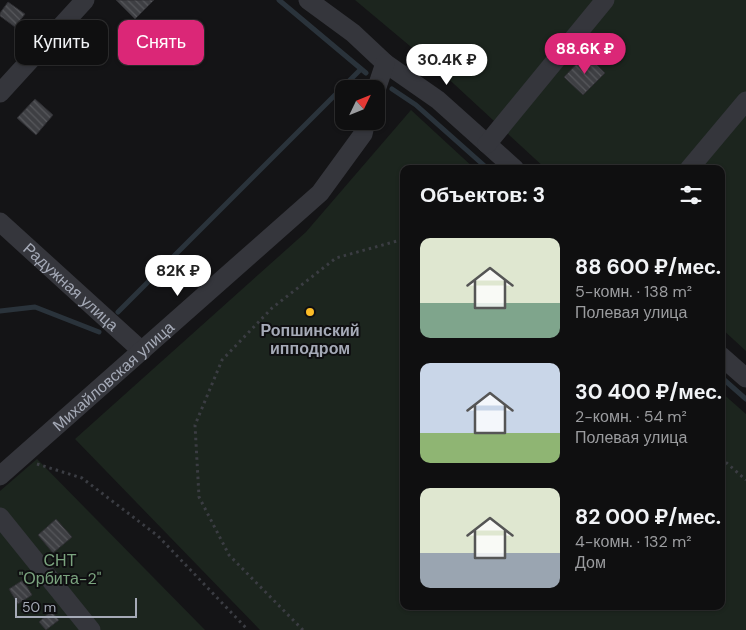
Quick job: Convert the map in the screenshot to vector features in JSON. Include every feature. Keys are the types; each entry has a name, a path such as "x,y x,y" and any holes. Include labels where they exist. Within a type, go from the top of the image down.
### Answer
{"street":[{"path":"0,92 85,0"},
{"path":"308,0 353,33 385,63 438,100 511,165"},
{"path":"487,144 605,0"},
{"path":"379,80 385,63"},
{"path":"692,165 746,102"},
{"name":"Михайловская улица","path":"0,476 320,193 363,134 364,130"},
{"name":"Радужная улица","path":"0,222 142,351"},
{"path":"725,359 745,374"},
{"path":"0,517 91,630"}],"path":[{"path":"302,630 229,555 199,496 195,425 222,360 272,308 336,258 400,240"},
{"path":"20,458 82,478 158,536 248,630"},
{"path":"725,462 746,480"}],"green space":[{"path":"355,0 746,0 746,351 725,332 725,165 542,165 441,72"},
{"name":"Ропшинский ипподром","path":"411,110 471,165 400,165 400,610 725,610 725,396 746,414 746,630 260,630 75,439 306,232"},
{"name":"СНТ \"Орбита-2\"","path":"37,459 205,630 0,630 0,491"}],"building":[{"path":"116,0 154,0 135,19"},
{"path":"8,2 25,14 20,20 15,20 15,27 0,16"},
{"path":"586,54 605,73 583,95 564,77"},
{"path":"35,99 53,115 36,135 17,118"},
{"path":"56,519 72,537 53,553 38,535"},
{"path":"23,580 32,595 18,604 9,589"},
{"path":"51,611 59,620 46,630 39,622"}],"waterway":[{"path":"279,0 366,73"},
{"path":"118,312 361,69"},
{"path":"392,89 416,105 484,165"},
{"path":"0,311 35,307 99,332"},
{"path":"725,381 746,399"}],"place":[{"name":"Ропшинский ипподром","path":"310,312"}]}
